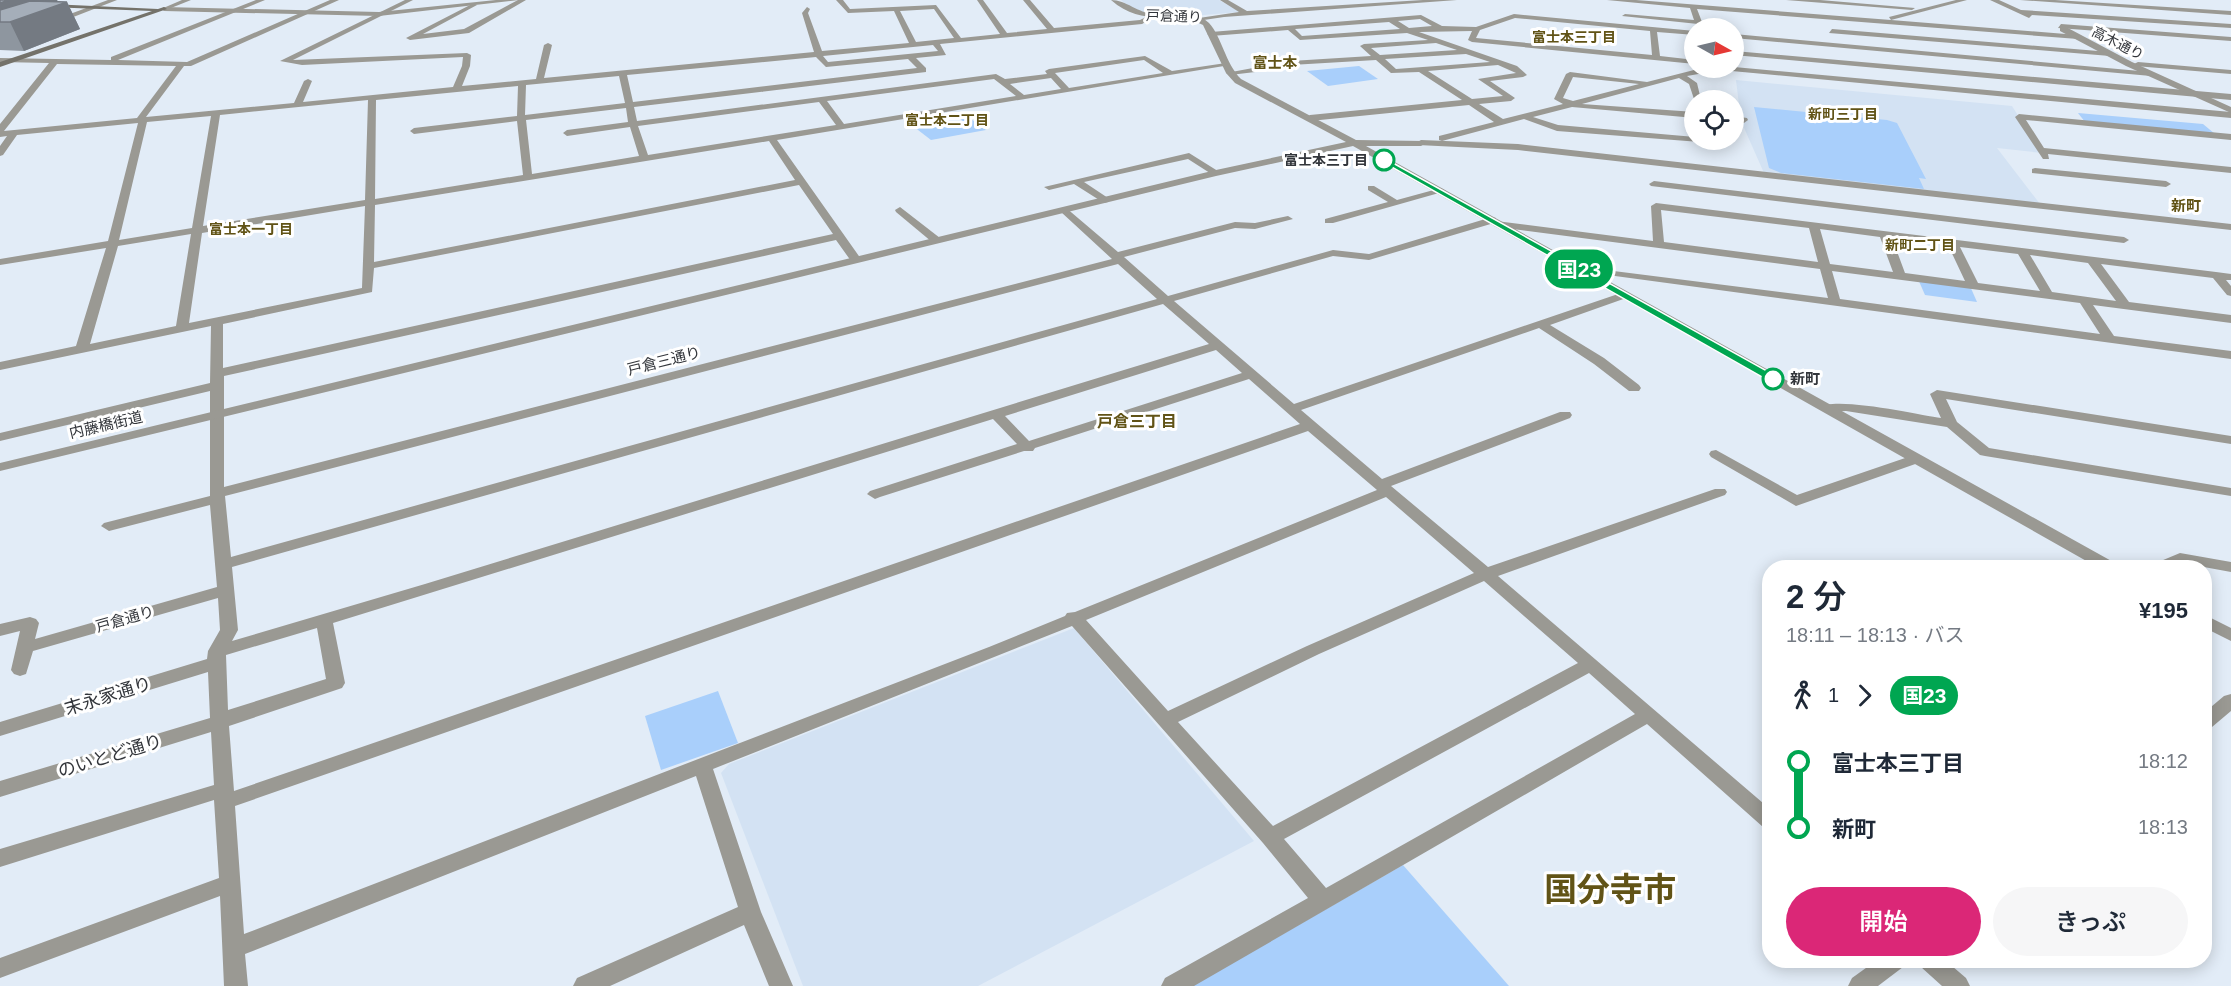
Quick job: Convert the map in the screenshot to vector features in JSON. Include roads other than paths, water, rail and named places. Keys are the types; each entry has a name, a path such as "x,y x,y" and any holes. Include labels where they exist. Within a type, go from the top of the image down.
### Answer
{"main road":[{"path":"41,5 164,9"},
{"path":"0,65 164,9"}],"street":[{"path":"45,24 114,0"},
{"path":"164,9 188,0"},
{"path":"107,62 262,0"},
{"path":"0,60 188,64 336,0"},
{"path":"410,0 284,61 302,63 467,55 466,66 456,90"},
{"path":"164,9 379,14 516,0"},
{"path":"481,3 410,38 466,31 524,0"},
{"path":"839,0 848,11 936,7 960,41"},
{"path":"884,0 894,9 914,45"},
{"path":"980,0 1005,36"},
{"path":"1026,0 1052,31"},
{"name":"戸倉通り","path":"1114,0 1133,13 1150,17 1199,20 1378,2 1454,0"},
{"path":"1223,0 1247,14"},
{"path":"1610,0 2078,37"},
{"path":"1789,0 1929,10"},
{"path":"1931,0 1952,2"},
{"path":"1744,63 1795,42 1832,31 1964,0"},
{"path":"1993,0 2042,21"},
{"path":"2023,0 2231,13"},
{"path":"1612,15 1698,22 1693,7"},
{"path":"807,9 805,13 819,55 826,65 943,53 936,43"},
{"path":"2022,12 2231,26"},
{"path":"1601,14 1603,24"},
{"path":"1908,15 1934,18"},
{"path":"1684,32 1514,16 1477,30 1472,40 1684,61"},
{"path":"0,132 14,133 960,41 1142,22 1150,17"},
{"path":"1211,34 1421,17 1440,28"},
{"path":"1310,118 1511,98 1482,79 1523,75 1514,68 1407,30 1390,19"},
{"path":"1199,20 1206,24 1228,69 1238,81 1441,191 2096,560"},
{"path":"1983,30 1978,23 2063,29"},
{"path":"1494,24 1517,26"},
{"name":"高木通り","path":"2231,39 2052,25 2129,64 2231,110"},
{"path":"1290,28 1300,38 1440,28 1555,39"},
{"path":"1653,30 1656,39 1656,58"},
{"path":"1832,31 2110,54"},
{"path":"1744,37 2151,74"},
{"path":"1644,38 1656,39"},
{"path":"1442,41 1364,46 1395,71 1501,63"},
{"path":"539,82 548,45"},
{"path":"1645,47 1656,48"},
{"path":"0,262 1172,74 1272,68 1291,63 1470,51"},
{"path":"1744,54 2231,97"},
{"path":"414,131 923,70 910,56"},
{"path":"1957,57 1969,74"},
{"path":"1067,91 1049,71 1145,58 1172,74"},
{"path":"0,132 55,61"},
{"path":"82,349 113,244 141,120 182,64"},
{"path":"2129,64 2231,72"},
{"path":"1420,69 1502,123"},
{"path":"1744,70 2231,116"},
{"path":"623,74 633,124 645,159"},
{"path":"1653,83 1570,74 1558,99 1570,104 1684,114"},
{"path":"1421,142 1526,117 1684,74"},
{"path":"1003,82 1052,75"},
{"path":"1681,75 1693,82 1695,90"},
{"path":"567,133 996,76 1023,98"},
{"path":"297,105 308,81"},
{"path":"522,84 521,118 528,178"},
{"path":"0,366 368,290 372,98"},
{"path":"821,99 842,127"},
{"path":"183,327 216,113"},
{"path":"1526,117 1557,128 1664,149 1736,171 2231,228"},
{"path":"2058,173 2019,117 2231,138"},
{"path":"0,153 14,133"},
{"path":"772,139 855,259"},
{"path":"2080,140 2092,156"},
{"path":"1421,142 1518,147 1651,161 1664,149 1684,149"},
{"name":"内藤橋街道","path":"0,467 1216,173 1354,143 1421,142"},
{"path":"1727,150 1736,171"},
{"path":"2041,150 2231,170"},
{"path":"1049,187 1189,156 1216,173"},
{"path":"1651,161 1655,187 1867,209 2124,240"},
{"path":"2035,171 2166,184"},
{"path":"1075,181 1104,200"},
{"path":"369,266 800,182"},
{"path":"1858,185 1867,209 1900,276"},
{"path":"1371,188 1396,203"},
{"path":"1329,220 1441,191"},
{"path":"1659,244 1656,207 2231,277"},
{"path":"900,210 936,240"},
{"path":"1065,210 1383,488 1591,664 1762,814"},
{"path":"1220,216 1235,225"},
{"name":"戸倉三通り","path":"109,526 217,495 1118,258 1235,225 1255,226 1288,219"},
{"path":"223,564 1333,253 1369,257 1495,222 2231,319"},
{"path":"1814,226 1835,303"},
{"path":"0,437 218,379 839,236"},
{"path":"1953,244 1973,285"},
{"path":"2022,252 2048,295"},
{"path":"2092,260 2126,306"},
{"path":"1578,268 2231,356"},
{"path":"2216,275 2231,293"},
{"path":"1292,409 1625,295"},
{"path":"2084,300 2109,338"},
{"path":"216,321 219,414 217,495 229,630 216,657 236,986"},
{"path":"1541,324 1599,361 1634,388"},
{"name":"末永家通り","path":"0,729 324,620 1220,345"},
{"path":"876,494 1028,448 1253,374"},
{"path":"2231,440 1937,394 1951,424 1985,452 2231,492"},
{"path":"1826,408 1846,407 1951,424"},
{"path":"996,414 1028,448"},
{"path":"234,948 995,651 1383,488 1565,415"},
{"path":"0,858 224,796 1311,425"},
{"path":"1716,454 1796,501 1916,459"},
{"path":"1165,720 1313,650 1486,574 1720,492"},
{"path":"2176,560 2180,558 2191,560"},
{"path":"2212,564 2231,567"},
{"name":"戸倉通り","path":"27,647 224,591"},
{"path":"1073,618 1270,837 1323,900"},
{"name":"のいとど通り","path":"0,789 220,722 235,715 336,683 324,620"},
{"path":"0,630 30,623 27,647 20,670"},
{"path":"2212,625 2231,635"},
{"path":"1270,837 1591,664"},
{"path":"2212,716 2231,701"},
{"path":"1173,986 1648,715"},
{"path":"702,764 750,912 781,986"},
{"path":"0,968 230,883"},
{"path":"585,986 750,912"},
{"path":"1860,986 1884,968"},
{"path":"1938,968 1958,986"}],"place":[{"name":"富士本三丁目","path":"1384,160"},
{"name":"新町","path":"1773,379"}],"district":[{"name":"富士本三丁目","path":"1574,37"},
{"name":"富士本","path":"1275,63"},
{"name":"新町三丁目","path":"1843,114"},
{"name":"富士本二丁目","path":"947,120"},
{"name":"新町","path":"2186,206"},
{"name":"富士本一丁目","path":"251,229"},
{"name":"新町二丁目","path":"1920,245"},
{"name":"戸倉三丁目","path":"1137,421"},
{"name":"国分寺市","path":"1610,889"}]}
